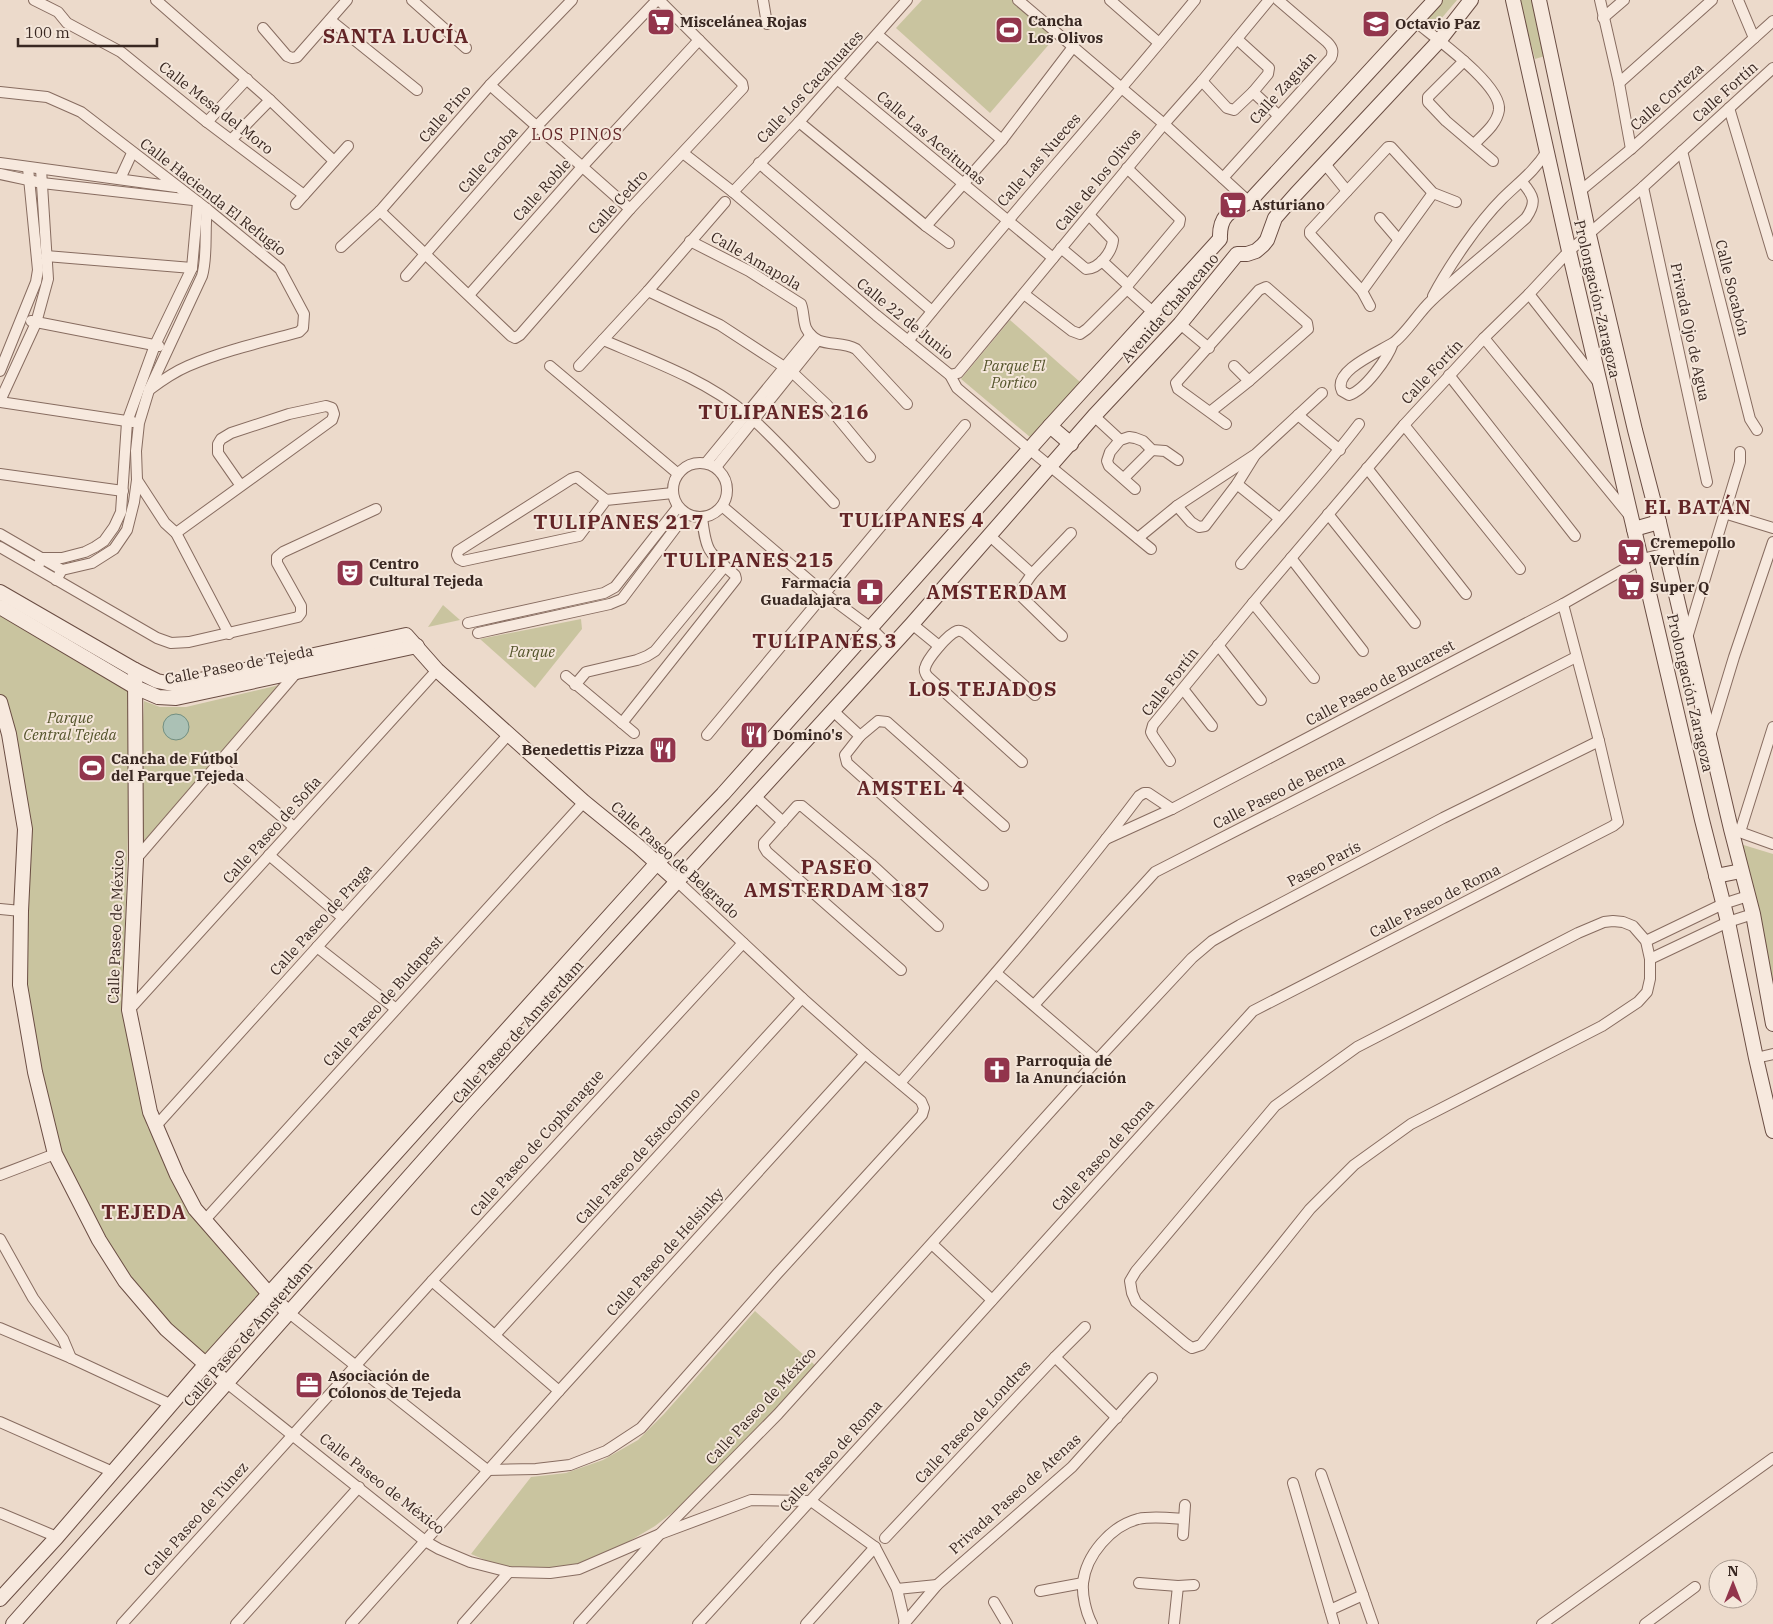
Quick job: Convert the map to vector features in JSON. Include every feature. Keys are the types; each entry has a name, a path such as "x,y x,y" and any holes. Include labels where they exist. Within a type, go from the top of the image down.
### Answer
{"main road":[{"name":"Avenida Chabacano","path":"1029,449 1220,239 1220,226 1226,215 1249,202 1435,0"},
{"name":"Avenida Chabacano","path":"1052,466 1094,416 1180,324 1237,254 1247,254 1256,251 1268,240 1275,218 1439,41 1471,0"},
{"name":"Prolongación Zaragoza","path":"1513,0 1612,436 1728,922 1773,1131"},
{"name":"Prolongación Zaragoza","path":"1539,0 1579,192 1635,430 1660,522 1710,737 1736,831 1741,871 1753,914 1773,1024"},
{"path":"1220,239 1226,247 1237,254"},
{"path":"1050,426 1071,444"},
{"path":"1612,436 1635,430"},
{"name":"Calle Paseo de Amsterdam","path":"0,1600 57,1537 205,1365 657,863 723,794 1029,449"},
{"name":"Calle Paseo de Amsterdam","path":"14,1624 471,1106 912,624 1052,466"},
{"path":"1633,523 1660,522"},
{"name":"Calle Paseo de Tejeda","path":"0,592 135,670 157,681 177,685 417,646"},
{"name":"Calle Paseo de Tejeda","path":"0,607 135,687 158,697 176,698 406,635"},
{"name":"Calle Paseo de Belgrado","path":"406,635 437,670 584,802 676,881"},
{"name":"Calle Paseo de México","path":"135,670 136,858 129,1010 146,1096 155,1127 195,1209 270,1295 288,1312"},
{"name":"Calle Paseo de México","path":"0,702 9,734 25,829 20,985 35,1072 55,1154 99,1240 125,1281 166,1329 227,1383"},
{"path":"1716,876 1741,871"}],"street":[{"name":"Calle Mesa del Moro","path":"34,0 51,3 67,23 121,52 207,122 304,195"},
{"path":"156,0 247,79 334,162"},
{"path":"262,28 287,56 296,57 348,0"},
{"path":"412,0 466,48"},
{"name":"Calle Pino","path":"341,247 380,211 490,85 572,0"},
{"path":"658,0 699,40"},
{"name":"Calle Caoba","path":"406,276 537,126 658,0"},
{"path":"763,0 766,24"},
{"name":"Calle Los Cacahuates","path":"732,192 799,122 907,0"},
{"path":"1018,0 1164,124 1249,202"},
{"path":"1110,0 1159,43"},
{"name":"Calle Las Nueces","path":"908,341 1195,0"},
{"name":"Calle de los Olivos","path":"950,375 958,372 1269,0"},
{"name":"Calle Zaguán","path":"1223,178 1331,58 1333,50 1327,42 1278,0"},
{"path":"1600,0 1619,83 1631,149"},
{"path":"1603,18 1624,0"},
{"path":"1619,83 1712,0"},
{"path":"1738,0 1754,38"},
{"path":"330,20 417,90"},
{"name":"Calle Corteza","path":"1579,192 1631,149 1773,21"},
{"path":"1416,22 1464,61 1493,89 1500,108 1496,121 1474,144"},
{"path":"878,35 1002,140"},
{"path":"1202,81 1227,108 1234,110 1269,73 1269,68 1236,39"},
{"name":"Calle Cedro","path":"469,295 511,336 515,338 520,335 630,209 683,154 743,86 699,40"},
{"name":"Calle Roble","path":"469,295 582,167 699,40"},
{"path":"926,226 1002,140 1074,47"},
{"path":"1464,61 1428,97 1428,102 1446,121 1493,161"},
{"name":"Calle Fortín","path":"1170,761 1151,732 1153,725 1253,603 1404,425 1484,338 1570,251 1773,68"},
{"name":"Calle Las Aceitunas","path":"837,78 963,185 1053,258"},
{"path":"207,122 247,79"},
{"path":"490,85 630,209"},
{"name":"Calle Hacienda El Refugio","path":"0,92 52,98 82,112 207,209 280,269 302,308 304,321 303,328 299,332 188,365 168,376 149,390"},
{"path":"1253,92 1278,115"},
{"path":"231,140 270,100"},
{"path":"1729,108 1773,255"},
{"path":"799,122 949,243"},
{"path":"296,204 348,146"},
{"path":"1370,306 1362,291 1310,234 1310,231 1388,146 1391,147 1432,193 1456,202"},
{"name":"Calle Socabón","path":"1682,151 1750,419 1757,430"},
{"path":"120,179 132,152"},
{"path":"1431,302 1443,278 1476,231 1501,200 1522,182 1547,152"},
{"name":"Calle 22 de Junio","path":"683,154 732,192 950,375 957,388 1151,549"},
{"path":"0,163 177,187"},
{"path":"759,163 932,311"},
{"path":"1325,164 1347,191"},
{"path":"0,371 36,282 38,270 28,168"},
{"path":"1024,294 1072,331 1080,334 1127,287 1179,224 1180,219 1127,168"},
{"path":"41,169 48,279 36,323 0,402 138,423"},
{"path":"0,174 42,183 196,201 192,268 155,345 127,422 121,512 114,527 104,540 85,552 62,558 42,558"},
{"path":"1393,343 1389,354 1377,371 1357,390 1349,394 1342,392 1340,387 1341,380 1349,370 1372,354 1393,343 1431,302 1526,218 1534,203 1530,191 1522,182"},
{"name":"Privada Ojo de Agua","path":"1643,187 1706,482"},
{"path":"1362,291 1432,193"},
{"path":"579,366 648,291 725,202"},
{"path":"0,534 62,570 92,563 114,549 127,530 137,480 136,451 138,423 149,390 204,268 207,209"},
{"path":"380,211 469,295"},
{"path":"1061,248 1086,269 1092,268 1102,261 1112,247 1112,238 1089,215"},
{"path":"1380,218 1398,239"},
{"name":"Calle Amapola","path":"690,242 749,271 801,304 806,328 814,338"},
{"path":"46,256 192,268"},
{"path":"1102,261 1154,313"},
{"path":"1210,412 1249,381 1308,329 1307,322 1268,288 1264,287 1177,381 1176,386 1178,390 1226,424"},
{"path":"648,291 720,325 788,370 827,406 870,457"},
{"path":"1529,294 1601,386"},
{"path":"22,319 168,348"},
{"path":"1180,324 1209,348"},
{"path":"711,465 814,338 830,345 850,346 856,349 907,404"},
{"path":"1484,338 1633,523"},
{"path":"603,340 674,369 712,390 750,418 834,503"},
{"path":"550,366 677,473"},
{"path":"1234,366 1249,381"},
{"path":"1449,375 1575,536"},
{"path":"1138,538 1177,506 1256,454 1322,393"},
{"path":"176,533 241,486 332,420 334,414 332,408 326,406 289,414 231,433 221,439 218,444 218,453 241,486"},
{"path":"1298,415 1340,450"},
{"path":"1094,416 1125,439"},
{"path":"1241,564 1340,450 1359,424"},
{"path":"706,735 965,425"},
{"path":"1404,425 1520,569"},
{"path":"1136,489 1109,466 1107,461 1110,452 1125,439 1135,438 1143,441 1152,450 1165,451 1178,460"},
{"path":"1124,478 1152,450"},
{"path":"1686,638 1740,462 1740,452"},
{"path":"1177,506 1191,522 1199,527 1206,526 1237,484 1256,454"},
{"path":"692,463 711,465 722,473 727,493 722,506 717,512 696,517 682,510 673,497 672,486 677,473 692,463"},
{"path":"1367,468 1466,594"},
{"path":"0,474 123,491"},
{"path":"606,500 579,536 463,561 457,555 458,551 577,477 606,500 673,493"},
{"path":"137,480 165,523 176,533 230,634"},
{"path":"1237,484 1279,518"},
{"path":"722,506 824,593 871,628 890,647"},
{"path":"0,547 157,638 171,643 189,642 230,634 298,616 301,612 301,606 277,563 277,557 376,509"},
{"path":"468,623 604,593 615,587 682,510"},
{"path":"478,633 610,604 622,599 682,510"},
{"path":"1724,513 1773,528"},
{"path":"1328,514 1415,623"},
{"path":"622,724 736,579 735,575 711,554 707,547 702,517"},
{"path":"1062,636 1022,597 1021,590 1032,574 1071,533"},
{"path":"990,536 1032,574"},
{"path":"1710,737 1734,657 1773,542"},
{"name":"Calle Paseo de Bucarest","path":"1106,839 1172,809 1563,604 1642,559 1667,554"},
{"path":"37,568 42,558"},
{"path":"1291,558 1363,651"},
{"path":"575,685 586,672 637,660 655,651 724,566"},
{"path":"56,580 62,570"},
{"path":"1253,603 1314,678"},
{"path":"1563,604 1599,741"},
{"path":"912,624 939,646"},
{"path":"1022,762 927,676 924,672 925,667 939,646 956,631 965,633 1035,695"},
{"path":"1218,645 1261,700"},
{"name":"Calle Paseo de Berna","path":"1034,1005 1155,872 1576,657"},
{"path":"136,858 218,763 299,664"},
{"name":"Calle Paseo de Sofia","path":"129,1010 437,670"},
{"path":"566,676 634,733"},
{"path":"1183,689 1212,726"},
{"path":"832,710 860,736"},
{"path":"983,885 847,763 845,755 860,736 878,721 887,722 1004,826"},
{"path":"1773,726 1736,831 1773,844"},
{"name":"Calle Paseo de Praga","path":"155,1127 509,734"},
{"name":"Calle Paseo de Roma","path":"698,1624 1252,1011 1618,822 1599,741"},
{"name":"Paseo París","path":"1096,1060 1192,958 1212,941 1443,818 1599,741"},
{"path":"218,763 294,827"},
{"path":"900,1082 996,973 1139,796 1144,793 1152,795 1172,809"},
{"path":"755,796 783,822"},
{"name":"Calle Paseo de Budapest","path":"204,1221 584,802"},
{"path":"900,970 767,852 764,842 797,806 802,806 938,926"},
{"path":"269,856 343,918"},
{"name":"Calle Paseo de Belgrado","path":"488,1470 536,1469 570,1465 606,1451 641,1428 777,1274 922,1116 924,1108 921,1101 802,998 676,881"},
{"path":"1646,940 1723,904 1748,896"},
{"path":"0,909 21,911"},
{"path":"1701,914 1708,932"},
{"path":"1650,959 1728,922 1753,914"},
{"path":"1613,921 1633,926 1646,940 1650,959 1650,979 1647,992 1638,1002 1602,1026 1411,1124 1354,1165 1310,1209 1201,1345 1192,1348 1136,1302 1130,1281 1136,1271 1275,1106 1358,1047 1592,926 1613,921"},
{"name":"Calle Paseo de Cophenague","path":"356,1366 743,942"},
{"path":"317,946 396,1010"},
{"path":"996,973 1096,1060"},
{"name":"Calle Paseo de Estocolmo","path":"495,1334 802,998"},
{"name":"Calle Paseo de Helsinky","path":"351,1624 559,1391 865,1054"},
{"path":"1756,1058 1773,1054"},
{"name":"Calle Paseo de México","path":"227,1383 425,1541 439,1549 470,1562 508,1572 550,1573 579,1569 660,1534 778,1414 1096,1060"},
{"path":"0,1175 55,1154"},
{"path":"0,1239 33,1298 63,1339 71,1358"},
{"path":"932,1244 992,1300"},
{"path":"432,1281 559,1391"},
{"name":"Calle Paseo de México","path":"288,1312 488,1470"},
{"name":"Calle Paseo de Londres","path":"885,1538 1085,1327"},
{"path":"0,1328 71,1358 172,1405"},
{"path":"1055,1357 1117,1418"},
{"name":"Calle Paseo de Túnez","path":"122,1624 356,1366"},
{"name":"Privada Paseo de Atenas","path":"905,1624 937,1585 1072,1467 1152,1378"},
{"path":"0,1422 113,1472"},
{"path":"1542,1624 1773,1458"},
{"path":"1321,1474 1373,1624"},
{"path":"1293,1483 1334,1624"},
{"path":"236,1624 359,1488"},
{"path":"578,1624 660,1534 751,1500 810,1501 875,1547 898,1589 905,1624"},
{"path":"1183,1535 1185,1505"},
{"path":"0,1513 57,1537"},
{"path":"1092,1624 1084,1598 1083,1583 1090,1560 1099,1546 1116,1529 1138,1519 1184,1519"},
{"path":"806,1624 875,1547"},
{"path":"463,1624 508,1572"},
{"path":"1040,1591 1083,1583"},
{"path":"1139,1583 1178,1586 1194,1585"},
{"path":"898,1589 937,1585"},
{"path":"1174,1624 1178,1586"},
{"path":"1645,1624 1695,1588"},
{"path":"1330,1610 1363,1595"},
{"path":"994,1602 1003,1622"}],"green space":[{"path":"922,0 1015,0 1057,35 990,113 896,28"},
{"path":"1437,0 1457,0 1435,26 1423,16"},
{"path":"1519,0 1533,0 1545,56 1535,59"},
{"name":"Parque El Portico","path":"1010,320 1080,382 1030,437 961,379"},
{"path":"443,605 460,620 428,627"},
{"name":"Parque Central Tejeda","path":"0,615 132,692 123,1000 147,1126 197,1221 264,1292 204,1359 185,1341 135,1282 112,1248 69,1167 53,1129 38,1072 26,986 25,904 13,745 0,694"},
{"name":"Parque","path":"581,619 582,629 535,688 480,639"},
{"path":"284,684 137,849 144,701 160,707 186,707"},
{"path":"1737,843 1773,854 1773,980 1772,980"},
{"path":"755,1311 817,1367 686,1502 655,1526 616,1549 569,1567 499,1566 471,1554 531,1477 566,1473 603,1460 638,1440 664,1414"}],"shaded area":[{"path":"176,714 185,718 189,727 185,736 176,740 167,736 163,727 167,718"}],"place":[{"name":"Miscelánea Rojas","path":"661,22"},
{"name":"Octavio Paz","path":"1376,24"},
{"name":"Cancha Los Olivos","path":"1009,30"},
{"name":"Asturiano","path":"1233,205"},
{"name":"Cremepollo Verdín","path":"1631,552"},
{"name":"Centro Cultural Tejeda","path":"350,573"},
{"name":"Super Q","path":"1631,587"},
{"name":"Farmacia Guadalajara","path":"870,592"},
{"name":"Domino's","path":"754,735"},
{"name":"Benedettis Pizza","path":"663,750"},
{"name":"Cancha de Fútbol del Parque Tejeda","path":"92,768"},
{"name":"Parroquia de la Anunciación","path":"997,1070"},
{"name":"Asociación de Colonos de Tejeda","path":"309,1385"}],"district":[{"name":"SANTA LUCÍA","path":"396,36"},
{"name":"LOS PINOS","path":"577,134"},
{"name":"TULIPANES 216","path":"784,412"},
{"name":"EL BATÁN","path":"1698,507"},
{"name":"TULIPANES 4","path":"912,520"},
{"name":"TULIPANES 217","path":"619,522"},
{"name":"TULIPANES 215","path":"749,560"},
{"name":"AMSTERDAM","path":"997,592"},
{"name":"TULIPANES 3","path":"825,641"},
{"name":"LOS TEJADOS","path":"983,689"},
{"name":"AMSTEL 4","path":"911,788"},
{"name":"PASEO AMSTERDAM 187","path":"837,878"},
{"name":"TEJEDA","path":"144,1212"}]}
